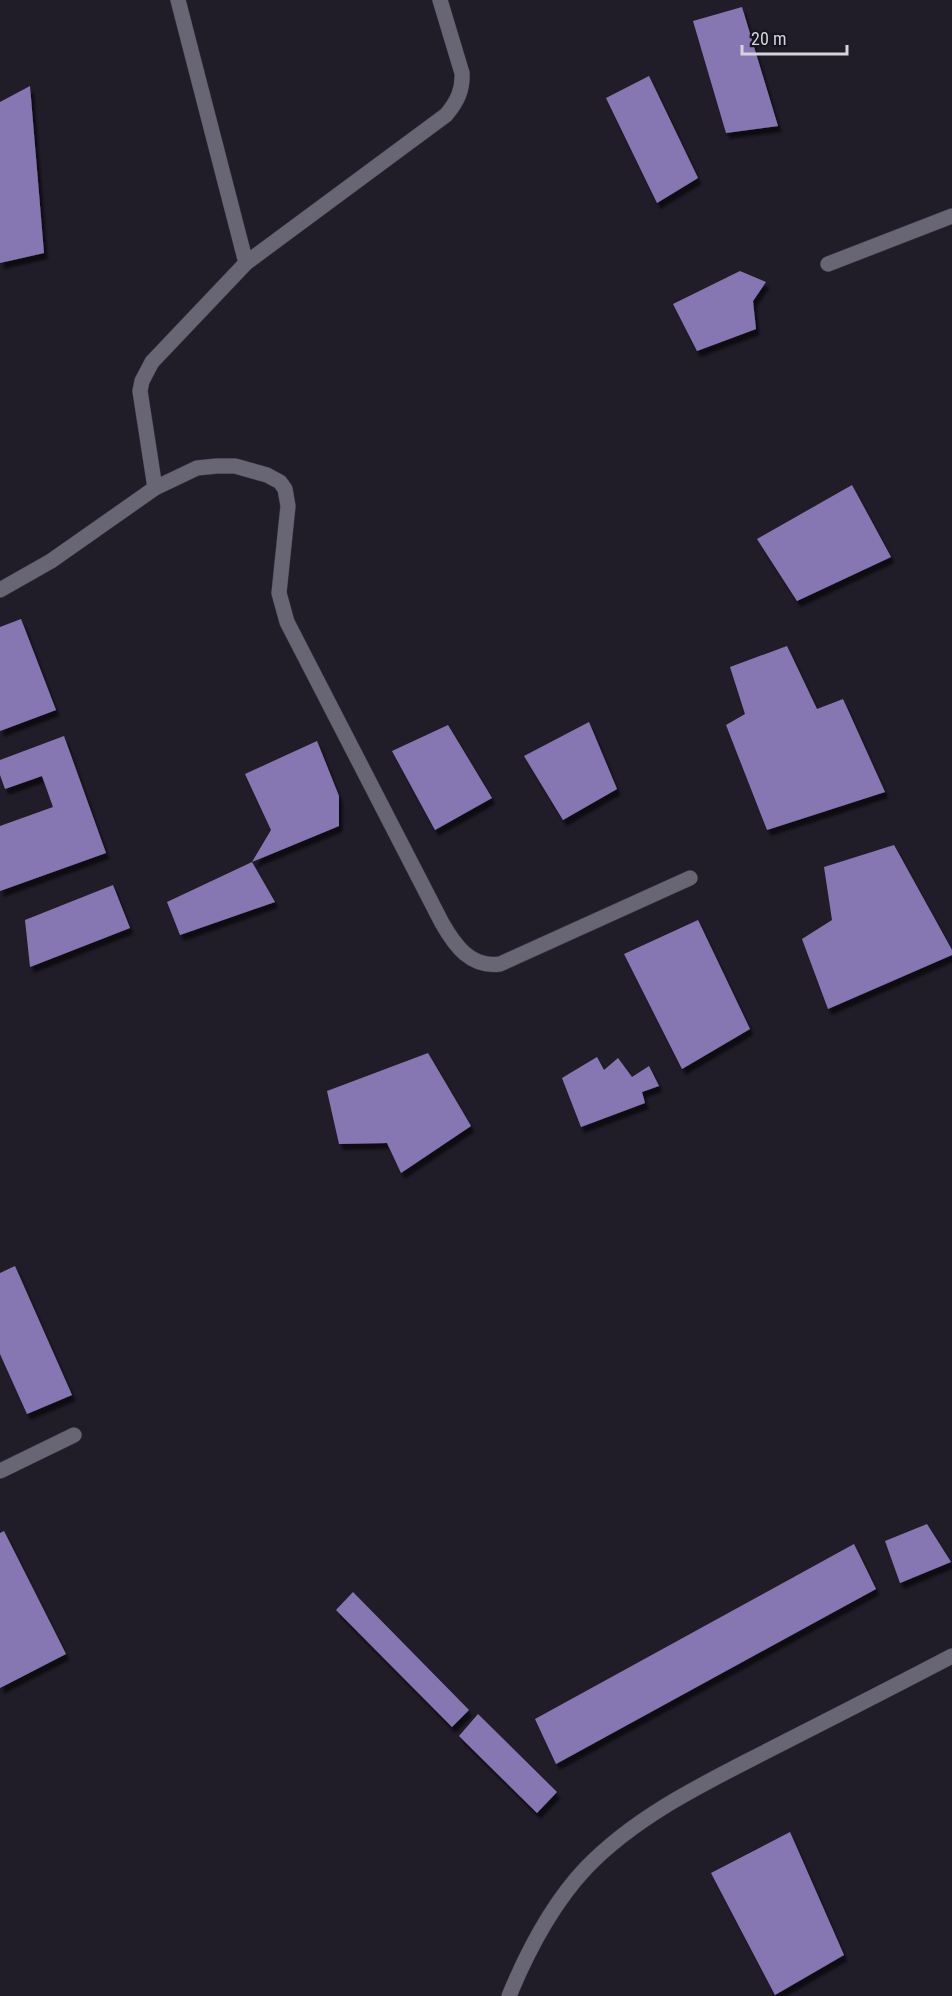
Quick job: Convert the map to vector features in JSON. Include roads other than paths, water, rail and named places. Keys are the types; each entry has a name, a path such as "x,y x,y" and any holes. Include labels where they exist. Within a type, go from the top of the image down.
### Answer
{"street":[{"path":"178,0 246,263"},
{"path":"155,488 140,391 142,381 152,362 246,263 446,115 454,106 462,84 462,73 440,0"},
{"path":"828,264 952,216"},
{"path":"0,590 51,561 155,488 197,468 226,466 267,475 280,482 285,489 288,506 279,593 287,622 446,930 459,949 467,956 484,964 500,964 690,878"},
{"path":"0,1471 74,1435"},
{"path":"509,1996 529,1950 546,1920 585,1869 618,1838 670,1803 725,1773 952,1656"}]}
